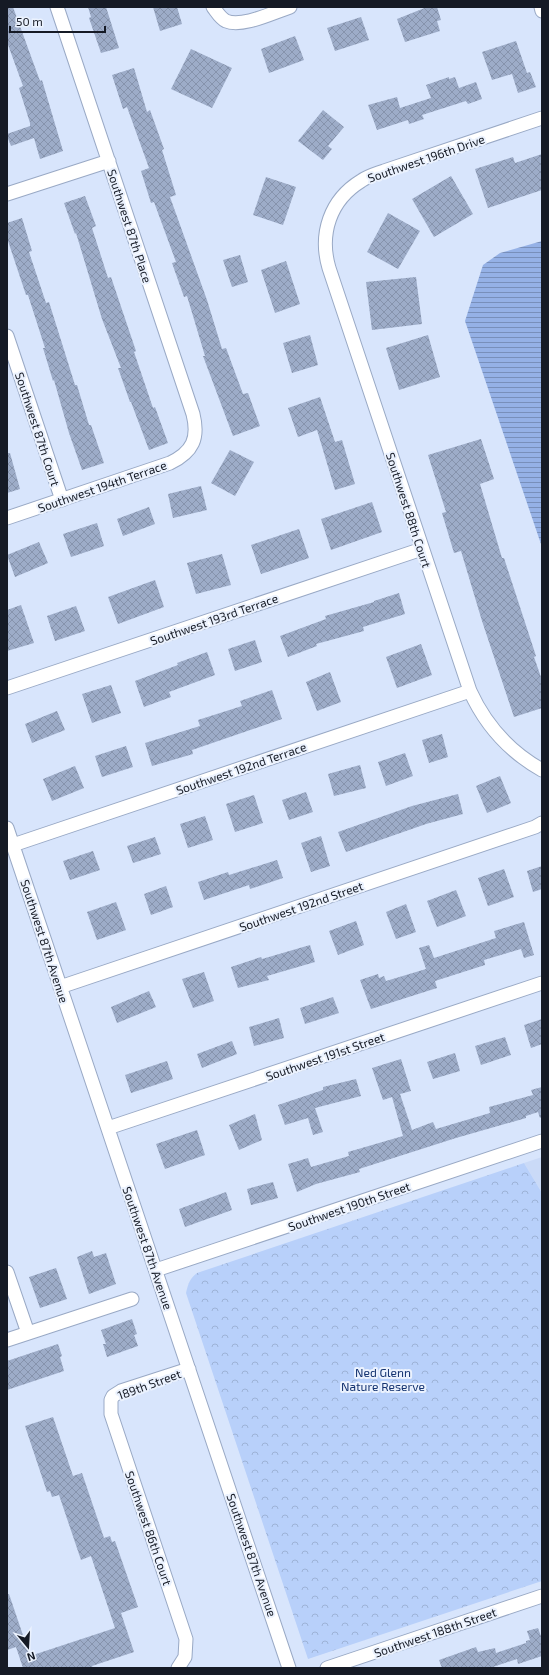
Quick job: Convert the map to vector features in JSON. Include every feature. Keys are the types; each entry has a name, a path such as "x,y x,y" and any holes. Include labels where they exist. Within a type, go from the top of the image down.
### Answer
{"street":[{"name":"Southwest 87th Place","path":"57,7 193,414 195,435 192,446"},
{"path":"213,7 224,20 234,23 247,22 290,7"},
{"path":"541,7 542,11"},
{"name":"Southwest 196th Drive","path":"328,223 336,206 343,196 361,181 370,176 542,118"},
{"path":"7,194 109,161"},
{"name":"Southwest 88th Court","path":"328,223 324,245 327,264 470,691 481,712 497,733 519,756 542,770"},
{"name":"Southwest 87th Court","path":"7,336 62,500"},
{"name":"Southwest 194th Terrace","path":"7,518 170,463 183,456 192,446"},
{"name":"Southwest 193rd Terrace","path":"7,688 422,549"},
{"name":"Southwest 192nd Terrace","path":"12,845 470,691"},
{"name":"Southwest 192nd Street","path":"60,987 535,827 542,823"},
{"name":"Southwest 87th Avenue","path":"7,828 290,1668"},
{"name":"Southwest 191st Street","path":"108,1128 542,983"},
{"name":"Southwest 190th Street","path":"156,1270 542,1141"},
{"path":"7,1272 28,1333"},
{"path":"7,1340 132,1299"},
{"name":"189th Street","path":"111,1400 112,1396 121,1391 189,1369"},
{"name":"Southwest 86th Court","path":"111,1400 111,1414 186,1639 182,1662"},
{"name":"Southwest 188th Street","path":"327,1668 542,1596"}],"shaded area":[{"path":"542,241 542,547 465,321 483,265 500,253"},
{"path":"542,1157 542,1193 524,1163"}],"green space":[{"name":"Ned Glenn Nature Reserve","path":"524,1163 542,1193 542,1581 308,1659 186,1293 191,1279 197,1273"}],"building":[{"path":"7,7 13,7 40,81 42,80 63,151 40,159 34,138 11,146 7,136 7,134 30,126 30,123 19,88 23,86 7,42"},
{"path":"88,7 106,7 119,48 101,53 89,18 91,17"},
{"path":"153,7 177,7 182,24 160,31"},
{"path":"427,7 437,7 441,20 437,21 440,31 405,42 397,19"},
{"path":"361,17 369,40 335,51 327,28"},
{"path":"295,36 304,60 269,73 261,49"},
{"path":"516,41 527,73 530,72 536,87 518,93 512,74 492,80 482,52"},
{"path":"191,49 232,68 212,108 171,89"},
{"path":"134,68 147,112 150,110 164,149 162,150 176,195 170,197 207,300 222,349 226,348 243,394 248,393 260,426 233,436 203,356 205,356 187,296 184,297 172,263 176,262 154,202 151,203 141,171 149,168 127,107 123,109 112,75"},
{"path":"449,77 449,79 455,77 459,88 476,82 482,99 468,104 466,101 422,115 424,119 409,124 408,120 377,130 368,105 397,97 400,108 431,98 426,85"},
{"path":"323,110 344,127 328,146 332,149 323,160 298,141"},
{"path":"542,154 542,190 488,208 475,169 513,157 515,163"},
{"path":"451,176 473,214 434,237 412,199"},
{"path":"266,177 296,187 283,225 253,215"},
{"path":"85,196 96,226 92,228 108,278 111,277 136,351 134,352 153,408 155,407 168,443 149,450 118,368 121,368 102,319 76,233 75,234 64,203"},
{"path":"388,213 420,231 398,269 367,252"},
{"path":"22,218 32,251 29,252 46,303 49,302 75,385 77,385 89,425 91,425 104,463 82,470 69,433 43,348 45,348 28,295 26,295 7,238 7,223"},
{"path":"240,255 248,282 232,287 223,260"},
{"path":"286,261 300,304 275,313 261,270"},
{"path":"416,277 422,324 372,330 366,282"},
{"path":"310,335 318,365 292,373 283,343"},
{"path":"428,335 440,377 399,390 386,348"},
{"path":"320,397 335,442 342,440 355,484 335,490 317,430 298,437 288,408"},
{"path":"481,439 494,479 480,484 502,558 504,558 536,656 534,657 542,680 542,708 514,717 482,621 461,551 454,553 442,513 446,512 428,455"},
{"path":"230,450 254,462 235,496 211,483"},
{"path":"7,453 10,453 20,489 7,493"},
{"path":"201,486 207,510 173,518 168,494"},
{"path":"372,502 382,532 331,550 321,519"},
{"path":"149,507 155,524 123,536 117,519"},
{"path":"97,523 104,546 71,557 63,534"},
{"path":"299,529 309,558 261,574 251,545"},
{"path":"39,542 48,563 15,577 7,555"},
{"path":"222,554 231,585 196,594 187,563"},
{"path":"155,580 164,607 118,624 108,597"},
{"path":"399,593 405,614 363,627 364,631 316,644 317,646 288,657 280,636 326,619 325,616"},
{"path":"21,605 34,643 7,651 7,610"},
{"path":"76,606 85,631 55,641 47,616"},
{"path":"255,640 262,662 235,671 228,649"},
{"path":"421,644 432,675 397,688 386,657"},
{"path":"207,652 215,675 169,692 171,697 144,707 135,681 178,665 177,663"},
{"path":"330,672 341,702 317,711 306,682"},
{"path":"111,685 121,713 92,723 82,694"},
{"path":"272,690 282,719 192,750 193,754 152,766 145,743 200,726 198,720 242,706 240,701"},
{"path":"57,711 65,730 32,743 25,724"},
{"path":"442,734 448,757 429,763 422,740"},
{"path":"126,746 133,767 102,777 95,756"},
{"path":"405,753 413,776 386,786 378,762"},
{"path":"360,765 366,788 334,796 328,774"},
{"path":"75,766 84,788 52,801 43,779"},
{"path":"500,776 511,803 487,813 476,786"},
{"path":"306,792 313,812 289,820 282,800"},
{"path":"458,794 463,814 426,824 346,852 338,832 412,806"},
{"path":"254,795 263,823 235,832 226,804"},
{"path":"205,816 213,840 188,848 180,824"},
{"path":"321,836 330,866 311,872 301,843"},
{"path":"155,837 161,854 133,863 127,846"},
{"path":"93,851 100,870 70,880 63,861"},
{"path":"277,860 283,878 250,889 249,885 204,900 198,882 228,872 229,875"},
{"path":"542,866 542,889 533,892 527,871"},
{"path":"504,869 514,897 488,906 478,878"},
{"path":"166,886 173,907 151,915 144,894"},
{"path":"456,890 466,916 437,927 427,901"},
{"path":"116,902 126,930 97,940 87,912"},
{"path":"406,904 416,932 396,939 386,912"},
{"path":"356,921 364,945 338,955 329,931"},
{"path":"524,922 534,955 524,958 521,949 484,960 485,965 435,981 437,988 371,1009 360,980 378,974 379,978 384,976 386,981 426,969 419,948 429,945 434,958 496,938 494,931"},
{"path":"310,945 315,962 267,976 269,980 238,988 231,967 261,957 262,959"},
{"path":"204,972 214,1001 193,1008 182,979"},
{"path":"149,991 156,1007 117,1023 111,1007"},
{"path":"333,997 339,1013 305,1024 300,1008"},
{"path":"279,1018 284,1038 254,1046 249,1027"},
{"path":"542,1019 542,1044 531,1048 524,1025"},
{"path":"505,1037 511,1055 481,1065 475,1046"},
{"path":"232,1041 237,1054 202,1068 197,1054"},
{"path":"455,1053 460,1071 433,1079 427,1062"},
{"path":"401,1059 411,1091 400,1094 412,1130 433,1122 436,1129 490,1113 489,1107 533,1095 531,1090 542,1087 542,1117 540,1118 538,1112 526,1116 526,1118 456,1138 359,1169 360,1172 316,1184 297,1192 288,1164 308,1158 311,1167 349,1156 348,1152 403,1136 392,1097 383,1100 372,1068"},
{"path":"167,1061 173,1079 131,1093 125,1075"},
{"path":"356,1079 361,1096 315,1108 323,1132 313,1135 308,1118 285,1125 278,1105 323,1090 323,1087"},
{"path":"255,1114 262,1140 239,1150 229,1125"},
{"path":"197,1130 205,1155 165,1169 156,1144"},
{"path":"273,1182 278,1198 251,1205 247,1189"},
{"path":"226,1192 232,1210 185,1227 179,1209"},
{"path":"92,1251 94,1257 106,1253 116,1284 89,1294 77,1257"},
{"path":"56,1268 67,1299 40,1308 29,1277"},
{"path":"132,1319 137,1334 134,1335 138,1346 107,1357 103,1344 106,1344 101,1330"},
{"path":"58,1344 62,1356 60,1357 64,1371 7,1390 7,1361"},
{"path":"53,1417 73,1476 82,1473 104,1538 110,1536 112,1542 115,1541 138,1607 121,1613 134,1652 92,1666 93,1668 23,1668 16,1647 7,1650 7,1594 9,1594 30,1656 115,1628 91,1556 81,1560 59,1495 52,1497 50,1491 47,1492 25,1426"},
{"path":"538,1628 542,1639 542,1656 518,1664 517,1659 490,1668 442,1668 439,1660 476,1647 478,1652 495,1648 496,1653 526,1643 526,1641 530,1640 527,1631"}]}
